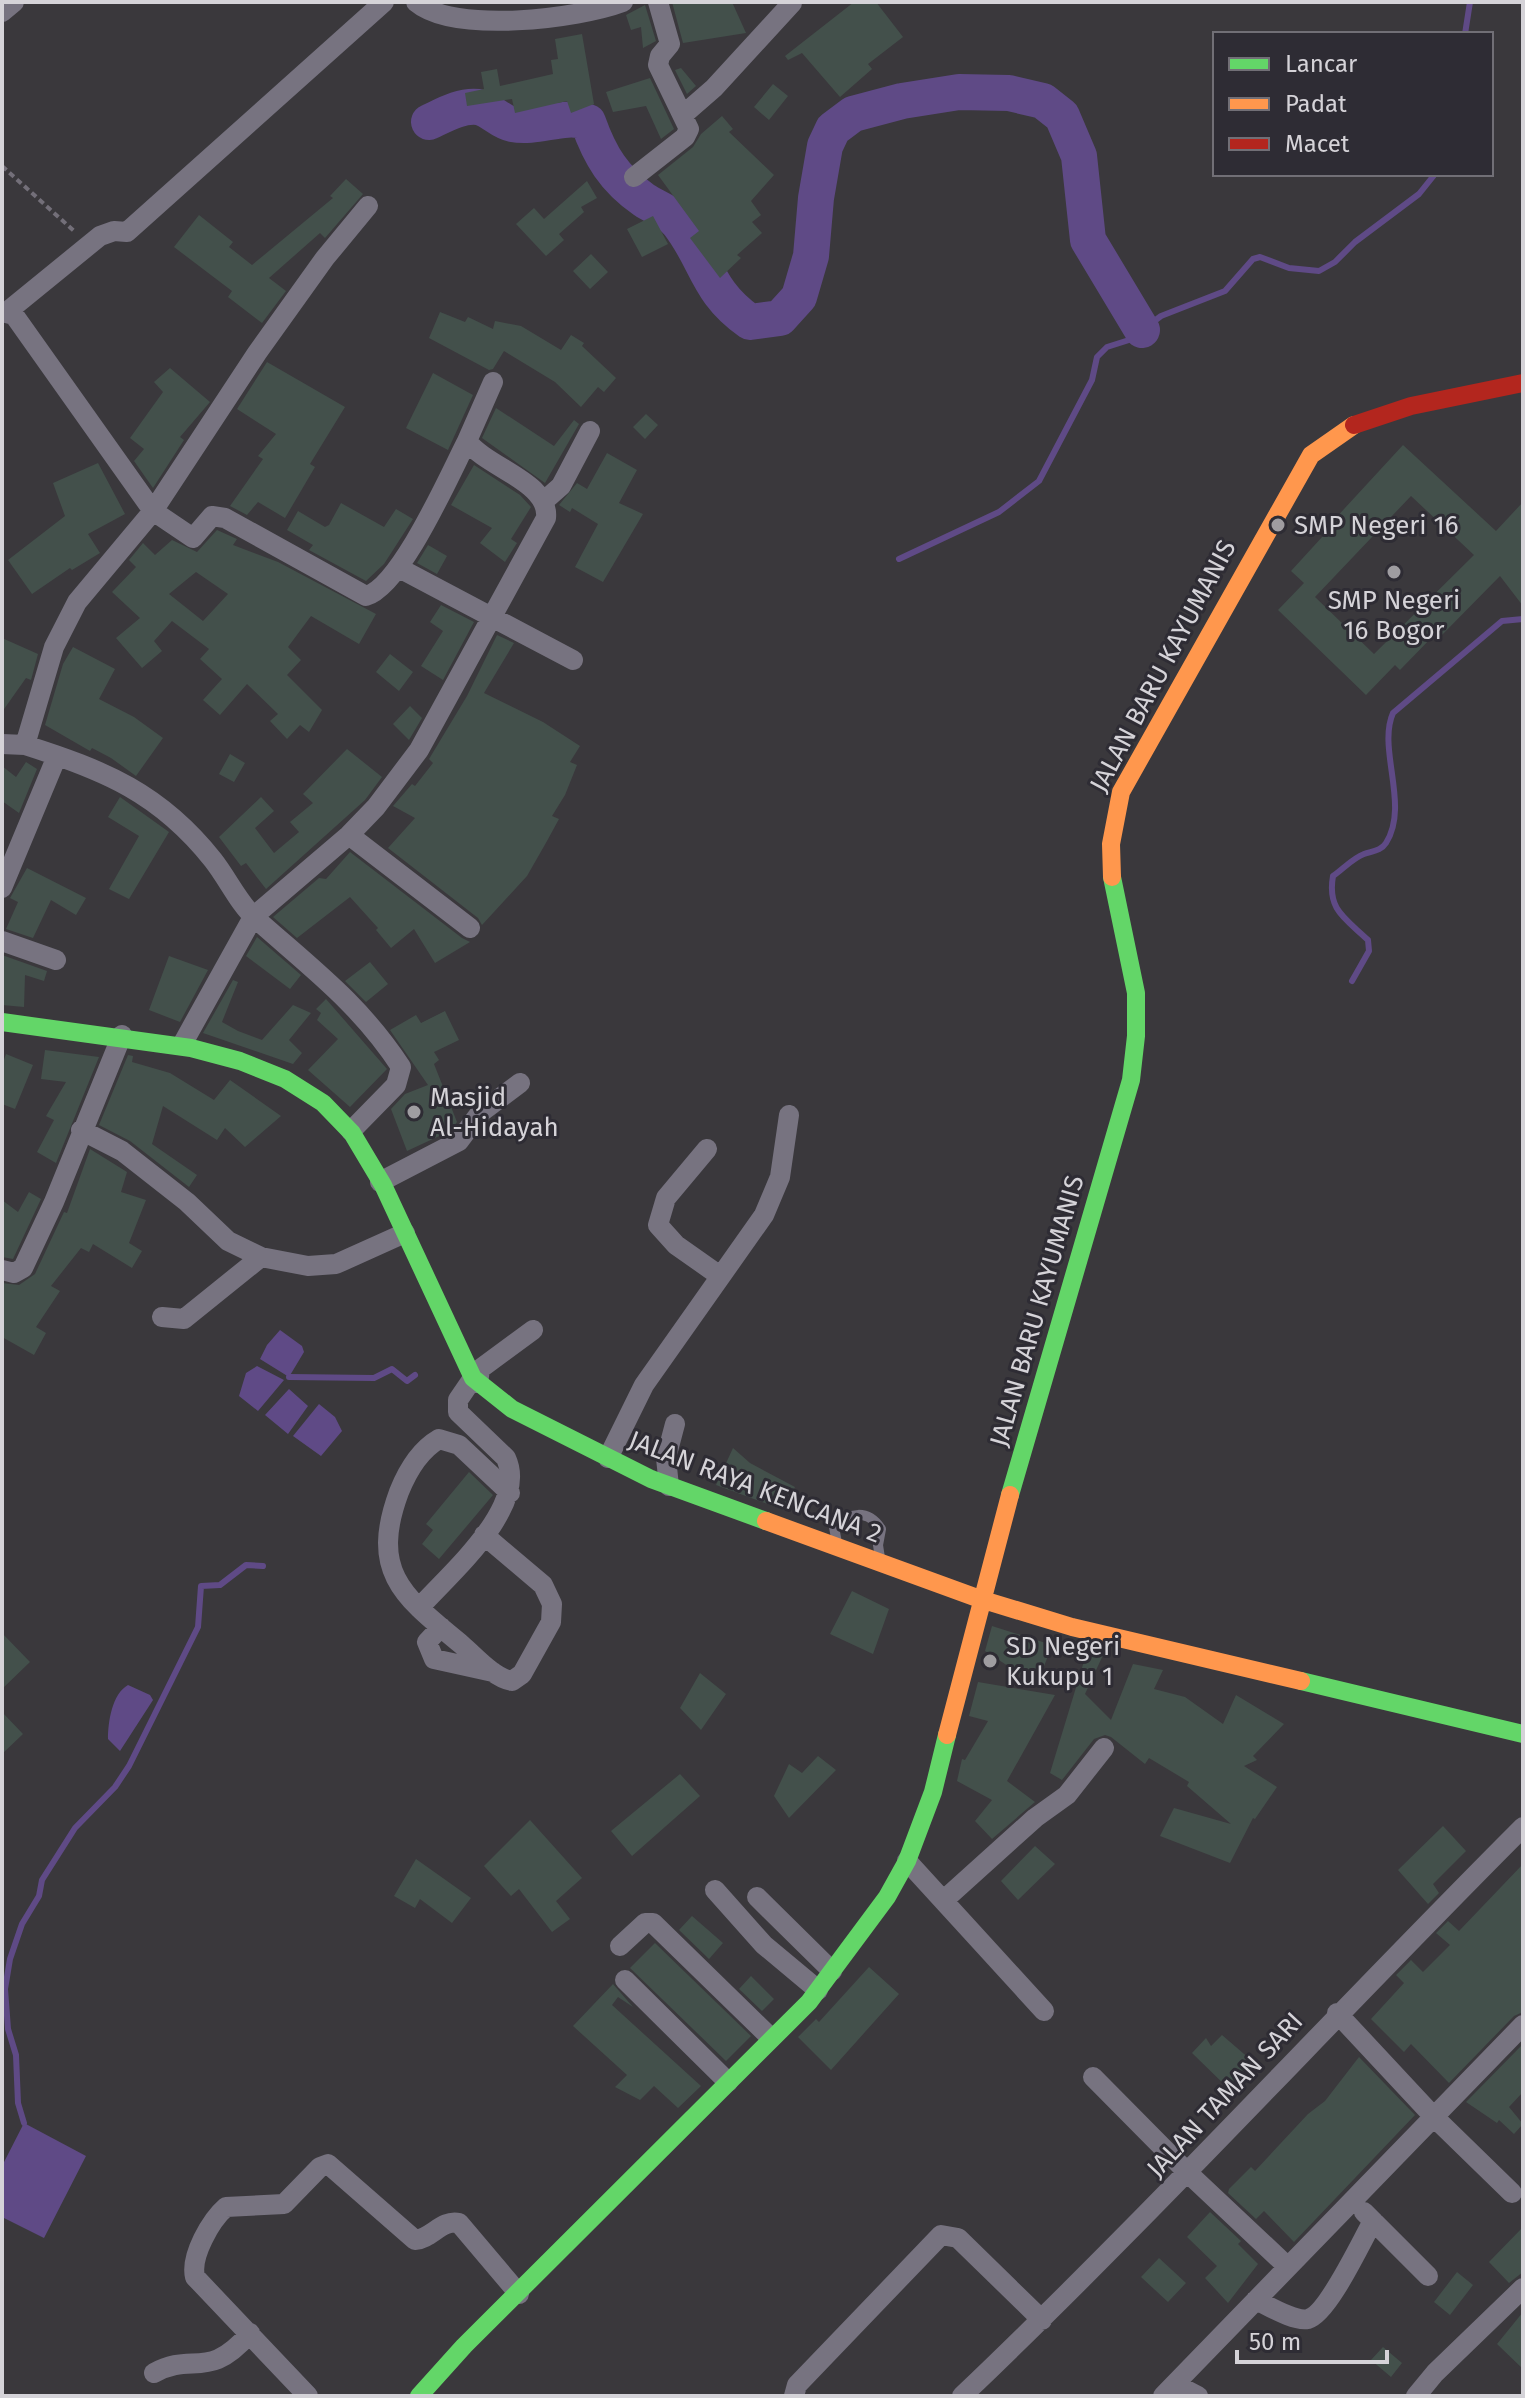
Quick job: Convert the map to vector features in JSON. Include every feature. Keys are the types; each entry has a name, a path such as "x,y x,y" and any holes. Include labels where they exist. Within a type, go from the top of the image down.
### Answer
{"street":[{"path":"2,12 14,2"},
{"path":"5,312 88,244 114,231 127,232 384,2"},
{"path":"416,2 434,14 479,21 578,13 623,2"},
{"path":"634,177 687,134 689,129 658,65 660,56 670,44 658,2"},
{"path":"683,115 714,88 792,3"},
{"path":"25,745 64,624 91,583 153,511 257,353 325,258 368,206"},
{"path":"5,312 14,315 153,511 193,538 212,516 225,518 366,596 383,588 399,568 467,441 493,382"},
{"name":"JALAN BARU KAYUMANIS","path":"419,2396 464,2346 818,1990 887,1897 907,1861 933,1792 980,1599 1135,1057 1138,1017 1135,989 1109,868 1111,819 1121,792 1311,455 1339,431 1382,414 1523,383"},
{"path":"544,501 561,486 590,431"},
{"path":"183,1043 253,917 349,835 376,807 419,750 546,518 544,501 532,488 476,453 467,441"},
{"path":"399,568 573,660"},
{"path":"2,744 25,745 103,772 160,805 214,861 253,917 347,998 401,1067 396,1085 351,1131"},
{"path":"2,888 57,756"},
{"path":"349,835 470,928"},
{"path":"2,941 56,960"},
{"name":"JALAN RAYA KENCANA 2","path":"2,1022 183,1043 286,1081 319,1102 351,1131 380,1182 458,1352 476,1380 527,1418 608,1458 669,1486 838,1548 980,1599 1072,1627 1523,1734"},
{"path":"2,1270 14,1273 23,1268 54,1202 122,1035"},
{"path":"380,1182 459,1141 480,1113 520,1083"},
{"path":"608,1458 644,1385 764,1215 780,1177 789,1115"},
{"path":"81,1130 122,1151 187,1202 228,1241 261,1257 308,1266 336,1264 405,1233"},
{"path":"707,1149 666,1198 658,1225 676,1245 720,1276"},
{"path":"162,1317 171,1321 184,1319 261,1257"},
{"path":"419,1608 484,1535 510,1493 510,1467 506,1458 458,1412 458,1400 476,1380 480,1369 533,1330"},
{"path":"669,1486 666,1458 675,1424"},
{"path":"495,1673 419,1608 392,1574 387,1540 403,1484 422,1453 439,1439 448,1439 510,1493"},
{"path":"441,1627 427,1642 434,1659 495,1673 512,1681 522,1674 553,1611 543,1585 484,1535"},
{"path":"944,1900 1035,1818 1067,1795 1104,1748"},
{"name":"JALAN TAMAN SARI","path":"962,2396 1188,2173 1337,2013 1523,1827"},
{"path":"907,1861 1044,2011"},
{"path":"715,1890 764,1945 818,1990"},
{"path":"757,1897 832,1971"},
{"path":"620,1946 645,1923 653,1923 771,2038"},
{"path":"625,1980 728,2082"},
{"path":"1337,2013 1434,2117 1512,2193"},
{"path":"1169,2390 1434,2117 1520,2035"},
{"path":"1093,2077 1188,2173 1288,2267"},
{"path":"308,2396 200,2285 194,2264 214,2219 226,2207 284,2204 324,2165 332,2166 415,2240 421,2240 449,2222 459,2223 519,2294"},
{"path":"1353,2201 1428,2276"},
{"path":"1256,2300 1300,2319 1315,2315 1329,2298 1373,2221"},
{"path":"794,2396 797,2385 941,2235 958,2238 1042,2320"},
{"path":"1416,2396 1435,2373 1523,2288"},
{"path":"154,2373 167,2367 215,2362 229,2355 250,2333"},
{"path":"1169,2390 1198,2396"}],"lane":[{"path":"838,1548 834,1527 848,1515 868,1517 881,1529 878,1545 882,1564"}],"path":[{"path":"2,166 88,244"}],"shaded area":[{"path":"280,1330 302,1346 304,1352 289,1377 260,1359"},
{"path":"257,1366 284,1380 258,1411 239,1396 246,1373"},
{"path":"289,1389 308,1406 288,1434 265,1415"},
{"path":"319,1404 335,1417 342,1431 321,1456 293,1436"},
{"path":"128,1685 150,1695 153,1700 120,1751 108,1739 109,1725 118,1695"},
{"path":"24,2123 86,2156 44,2238 2,2217 2,2166"}],"building":[{"path":"672,2 732,2 746,33 683,43"},
{"path":"854,2 876,2 903,37 868,64 872,69 840,97 802,53 788,60 785,56"},
{"path":"645,5 656,41 643,48 641,27 631,30 626,15"},
{"path":"582,34 594,104 571,113 567,101 515,113 512,99 467,106 465,93 484,89 481,72 497,69 500,86 553,74 551,60 558,59 555,39"},
{"path":"681,68 696,86 687,94 675,70"},
{"path":"650,78 674,129 661,139 646,106 613,112 606,92"},
{"path":"773,84 788,96 769,120 754,107"},
{"path":"722,116 733,129 729,132 774,175 751,201 761,215 752,222 762,233 737,255 741,258 720,278 690,238 699,231 658,175 693,147 701,134"},
{"path":"346,179 363,194 325,238 320,233 269,278 286,291 262,323 228,297 232,291 174,247 199,215 233,242 229,247 252,265 333,198 330,196"},
{"path":"587,181 597,198 581,207 584,212 559,234 564,240 546,256 516,224 534,208 544,219"},
{"path":"653,216 668,244 642,257 627,229"},
{"path":"591,254 608,272 590,289 573,271"},
{"path":"440,312 465,322 468,317 493,329 495,321 521,326 561,350 571,335 584,343 582,346 616,378 604,392 598,387 581,407 555,382 504,351 493,369 489,370 429,338"},
{"path":"267,362 345,407 310,464 315,467 285,518 258,502 247,515 230,506 263,459 258,456 276,434 237,409"},
{"path":"170,368 210,402 180,437 184,440 153,488 134,461 144,449 130,438 163,392 154,382"},
{"path":"433,373 473,395 448,450 406,428"},
{"path":"496,408 554,446 574,420 579,424 545,483 482,438"},
{"path":"646,414 658,425 645,439 633,427"},
{"path":"1403,445 1496,531 1523,502 1523,606 1500,576 1440,637 1436,633 1400,670 1395,665 1366,695 1278,610 1304,583 1291,571 1323,536 1321,534","holes":["1411,496 1474,555 1374,654 1315,597"]},
{"path":"607,453 637,470 619,503 643,514 603,582 575,567 598,524 572,508 570,512 559,505 577,483 587,489"},
{"path":"98,463 125,514 88,534 100,553 72,570 70,568 32,594 8,560 65,516 53,483"},
{"path":"474,465 520,495 531,507 511,539 517,543 505,562 480,543 492,528 451,505"},
{"path":"341,503 384,527 396,509 413,519 384,564 366,581 309,550 313,545 287,530 298,511 325,527 329,525"},
{"path":"217,530 237,539 233,545 278,562 376,614 359,644 311,616 288,647 301,660 287,675 322,710 309,732 300,725 287,739 270,721 278,714 247,684 220,715 203,700 222,679 200,659 209,649 172,621 154,641 162,651 142,668 116,638 140,618 112,592 136,567 129,560 143,543 155,555 172,540 197,552","holes":["196,572 228,594 203,621 169,594"]},
{"path":"428,545 447,556 437,574 417,563"},
{"path":"441,605 474,622 443,680 421,666 443,631 430,622"},
{"path":"497,635 514,643 484,693 543,722 580,746 570,762 577,765 565,795 552,816 559,819 547,841 527,876 482,925 478,918 388,848 415,818 393,806 412,784 415,786 433,763 429,759 467,696"},
{"path":"2,638 38,654 31,680 26,678 2,712"},
{"path":"73,647 115,669 99,699 134,717 163,738 136,776 111,758 92,748 90,751 45,725 63,664"},
{"path":"390,654 413,672 399,691 376,672"},
{"path":"410,706 422,718 409,740 393,724"},
{"path":"347,749 382,777 365,800 266,889 246,863 241,866 219,837 261,797 274,811 255,828 274,853 299,832 290,822 313,803 303,794"},
{"path":"230,754 245,763 234,782 219,774"},
{"path":"26,762 37,769 19,813 2,801 2,766 16,777"},
{"path":"120,797 169,832 129,899 109,889 139,836 108,817"},
{"path":"350,852 470,942 435,963 414,929 391,948 350,897 297,938 273,917 319,878 326,879"},
{"path":"27,868 86,898 76,915 51,900 33,938 6,929 18,902 10,898"},
{"path":"257,937 301,975 290,989 246,956"},
{"path":"2,955 47,971 44,981 25,975 24,1007 2,1005"},
{"path":"169,956 208,970 180,1022 149,1010"},
{"path":"370,962 388,984 366,1002 345,981"},
{"path":"233,980 238,982 222,1022 238,1031 262,1040 293,1005 311,1013 289,1040 302,1053 293,1064 203,1033"},
{"path":"326,999 387,1069 350,1107 308,1070 338,1039 317,1020 321,1013 316,1009"},
{"path":"445,1011 459,1040 434,1052 439,1060 434,1064 457,1122 450,1131 407,1151 391,1109 405,1094 428,1085 390,1030 416,1015 421,1023"},
{"path":"45,1050 99,1057 56,1163 37,1152 54,1120 46,1116 66,1082 41,1079"},
{"path":"6,1054 33,1065 15,1109 2,1104 2,1065"},
{"path":"128,1055 133,1056 132,1062 170,1073 214,1100 230,1080 281,1116 245,1147 225,1128 217,1140 163,1106 152,1144 197,1175 189,1187 130,1141 99,1125"},
{"path":"90,1149 127,1172 121,1192 146,1200 129,1243 142,1251 132,1268 93,1244 89,1252 81,1248 51,1286 60,1291 36,1327 46,1333 34,1355 2,1337 2,1283 19,1285 35,1274 64,1212 67,1213"},
{"path":"29,1192 41,1199 13,1259 2,1257 2,1200 18,1212"},
{"path":"733,1448 750,1463 795,1487 784,1510 716,1485"},
{"path":"469,1472 493,1495 439,1559 422,1544 433,1530 426,1524"},
{"path":"852,1591 889,1609 873,1654 830,1634"},
{"path":"992,1626 1052,1645 1037,1685 985,1651"},
{"path":"2,1633 30,1662 2,1689"},
{"path":"1088,1648 1104,1653 1085,1694 1111,1720 1133,1664 1163,1670 1154,1689 1185,1697 1223,1724 1236,1695 1284,1724 1253,1756 1257,1760 1244,1766 1277,1787 1253,1818 1230,1863 1160,1836 1174,1808 1231,1824 1187,1786 1189,1782 1149,1758 1145,1764 1111,1737 1105,1735 1094,1739 1062,1780 1050,1773"},
{"path":"700,1673 726,1694 701,1730 680,1708"},
{"path":"978,1682 1055,1695 1007,1781 1035,1802 992,1839 975,1821 992,1800 957,1781 962,1759 965,1760 988,1721 969,1716"},
{"path":"2,1712 23,1734 2,1754"},
{"path":"818,1756 836,1770 789,1818 774,1796 789,1764 802,1773"},
{"path":"680,1774 700,1796 632,1856 611,1831"},
{"path":"530,1820 582,1878 556,1901 570,1919 552,1932 519,1889 511,1896 484,1866"},
{"path":"1443,1826 1466,1851 1433,1884 1439,1893 1428,1904 1398,1870"},
{"path":"1035,1846 1055,1864 1018,1900 1001,1881"},
{"path":"416,1859 471,1898 452,1923 420,1899 415,1908 394,1896"},
{"path":"1523,1864 1523,2012 1514,2016 1449,2083 1411,2044 1404,2052 1371,2019 1404,1983 1396,1975 1411,1960 1423,1972 1450,1945 1436,1933 1448,1921 1459,1931"},
{"path":"692,1916 723,1943 709,1959 679,1930"},
{"path":"655,1943 751,2036 726,2061 630,1968"},
{"path":"869,1967 899,1994 831,2070 798,2037 816,2019 819,2022"},
{"path":"751,1976 774,1999 762,2011 739,1989"},
{"path":"613,1984 633,2007 618,1997 612,2005 701,2086 678,2108 654,2086 640,2100 615,2087 627,2075 573,2026"},
{"path":"1222,2035 1258,2066 1231,2091 1192,2053 1206,2038 1211,2046"},
{"path":"1521,2046 1523,2092 1509,2107 1523,2124 1514,2134 1499,2120 1497,2123 1466,2102"},
{"path":"1359,2057 1415,2115 1294,2242 1264,2211 1256,2219 1228,2193 1229,2189 1251,2167 1255,2171 1308,2114 1325,2101"},
{"path":"1210,2212 1241,2241 1238,2244 1258,2264 1228,2303 1205,2278 1217,2266 1187,2237"},
{"path":"1523,2227 1523,2272 1509,2283 1489,2262"},
{"path":"1159,2258 1186,2283 1168,2302 1141,2277"},
{"path":"1457,2272 1473,2285 1450,2315 1434,2302"},
{"path":"1523,2312 1523,2369 1497,2344"},
{"path":"1383,2347 1402,2363 1391,2377 1371,2360"}],"waterway":[{"path":"1465,32 1470,2"},
{"path":"429,122 453,111 472,107 482,108 512,124 569,120 588,122 603,156 616,175 633,192 675,220 689,238 724,299 750,322 780,318 799,297 811,256 825,146 833,129 853,114 902,101 959,92 1009,93 1043,101 1062,116 1079,156 1088,240 1142,330"},
{"path":"899,559 999,512 1039,481 1092,380 1097,357 1107,347 1129,340 1161,316 1225,291 1253,259 1260,257 1289,268 1319,271 1335,262 1355,242 1419,194 1433,176"},
{"path":"1352,981 1369,951 1368,940 1335,905 1333,876 1360,856 1382,848 1393,828 1395,795 1389,743 1393,713 1502,621 1523,619"},
{"path":"289,1377 374,1378 392,1369 407,1381 415,1375"},
{"path":"24,2123 18,2103 16,2055 8,2029 5,1989 10,1959 22,1924 39,1896 42,1880 75,1828 115,1787 129,1766 198,1627 201,1586 220,1585 246,1565 263,1566"}],"traffic: fast":[{"path":"1010,1495 1131,1080 1136,1036 1136,993 1112,877"},
{"path":"2,1022 191,1048 240,1061 285,1079 323,1103 352,1133 383,1185 473,1378 512,1409 651,1479 766,1521"},
{"path":"1301,1681 1523,1734"},
{"path":"419,2396 464,2346 809,2002 887,1897 907,1861 933,1792 947,1735"}],"traffic: slow":[{"path":"1112,877 1111,844 1121,792 1311,455 1354,425"},
{"path":"947,1735 1010,1495"},
{"path":"766,1521 980,1599 1072,1627 1301,1681"}],"traffic: jam":[{"path":"1354,425 1411,406 1523,383"}],"place":[{"name":"SMP Negeri 16","path":"1278,525"},
{"name":"SMP Negeri 16 Bogor","path":"1394,572"},
{"name":"Masjid Al-Hidayah","path":"414,1112"},
{"name":"SD Negeri Kukupu 1","path":"990,1661"}]}
